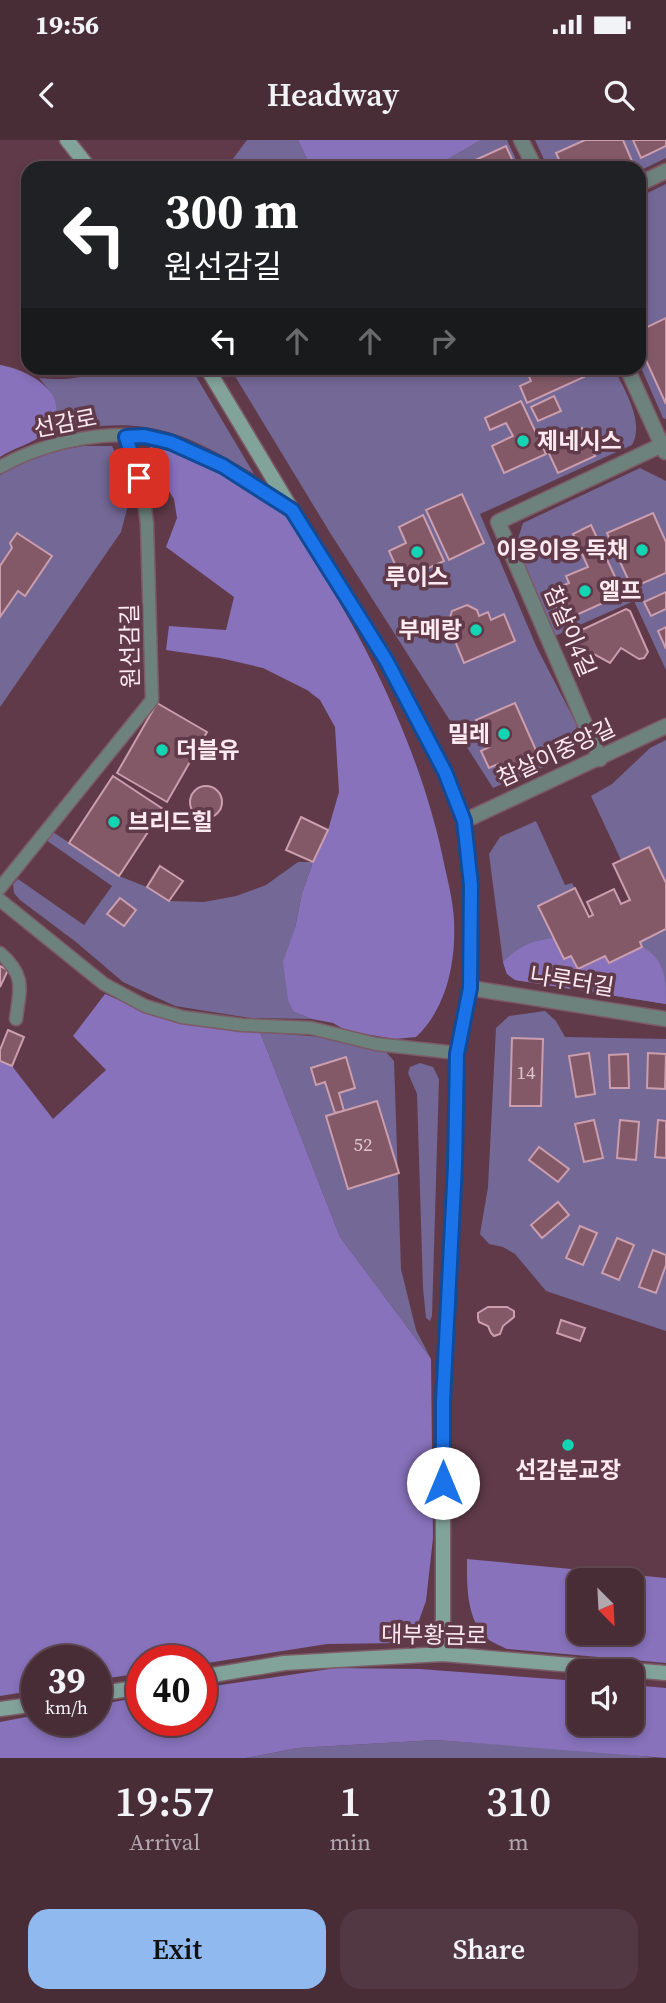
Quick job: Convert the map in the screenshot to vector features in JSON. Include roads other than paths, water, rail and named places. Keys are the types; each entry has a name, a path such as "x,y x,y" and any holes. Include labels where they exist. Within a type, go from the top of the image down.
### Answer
{"street":[{"path":"67,140 84,161"},
{"path":"521,140 532,161"},
{"path":"646,181 666,172"},
{"name":"선감로","path":"212,375 292,510 386,660 445,772 464,821 471,885 470,988 457,1054 455,1165 443,1401 443,1654"},
{"path":"630,375 665,447"},
{"name":"참살이4길","path":"600,759 498,522 665,447"},
{"name":"참살이중앙길","path":"464,821 666,726"},
{"name":"나루터길","path":"470,988 666,1019"},
{"name":"대부황금로","path":"217,1674 284,1663 443,1654 666,1674"},
{"path":"0,1710 21,1707"}],"lane":[{"name":"선감로","path":"0,467 47,445 102,437 144,436 170,442 202,456 247,480 292,510"},
{"name":"원선감길","path":"0,888 152,700 147,524 143,492 126,437"},
{"path":"0,900 104,984 145,1006 182,1017 242,1025 311,1028 376,1044 457,1054"},
{"path":"0,953 17,971 20,983 16,1019"}],"place":[{"name":"제네시스","path":"523,441"},
{"name":"이응이응 독채","path":"642,550"},
{"name":"루이스","path":"417,552"},
{"name":"엘프","path":"585,591"},
{"name":"부메랑","path":"476,630"},
{"name":"밀레","path":"504,734"},
{"name":"더블유","path":"162,750"},
{"name":"브리드힐","path":"114,822"},
{"name":"선감분교장","path":"568,1445"}]}
